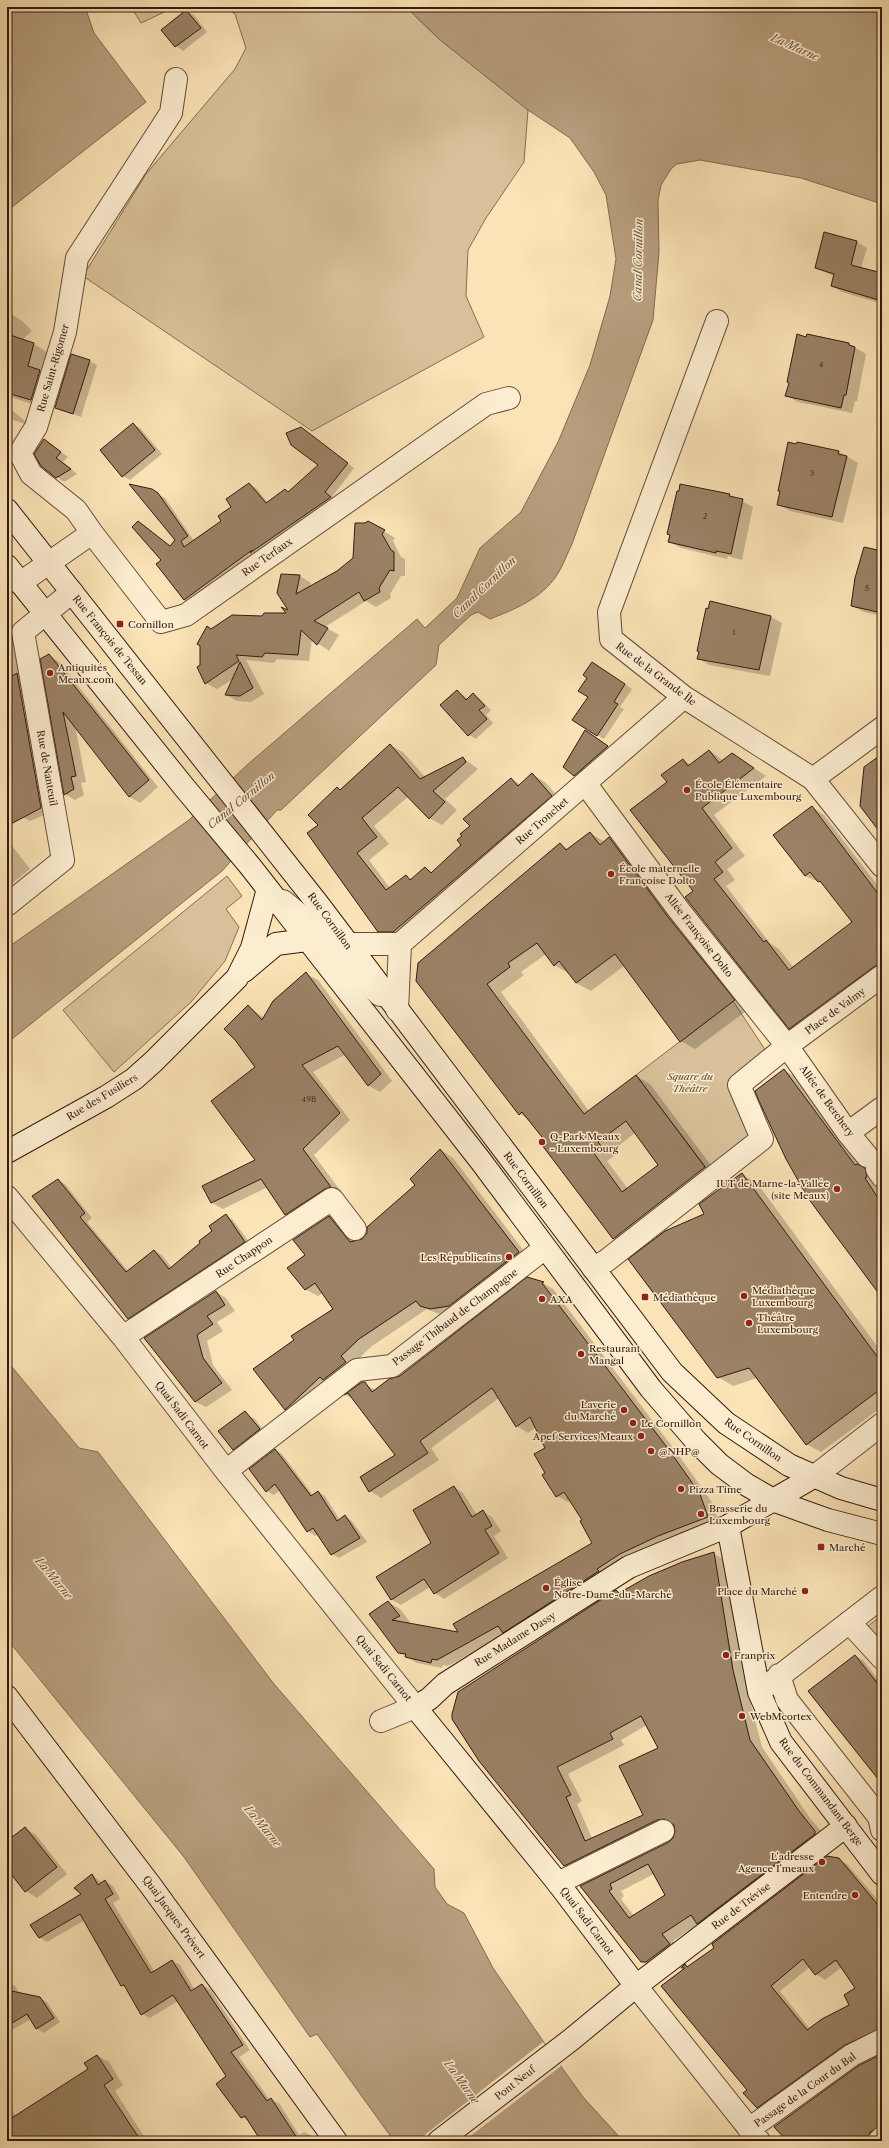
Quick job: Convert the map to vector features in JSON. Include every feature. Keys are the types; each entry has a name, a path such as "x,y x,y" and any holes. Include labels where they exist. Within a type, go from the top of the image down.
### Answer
{"street":[{"name":"Rue Saint-Rigomer","path":"92,533 76,510 31,474 20,453 36,427 66,332 77,258 171,113 176,79"},
{"name":"Rue de la Grande Île","path":"717,321 609,612 611,639 684,697 813,779 882,866"},
{"name":"Rue Terfaux","path":"92,533 161,622 186,615 486,404 509,398"},
{"name":"Rue François de Tessan","path":"7,510 272,846"},
{"path":"20,583 92,533"},
{"path":"7,566 184,787 250,866 480,1160 651,1389 696,1441 719,1464 747,1485 775,1500 828,1520 882,1534"},
{"path":"45,615 72,592"},
{"name":"Rue de Nanteuil","path":"7,905 63,860 23,632 45,615"},
{"name":"Rue Tronchet","path":"400,944 684,697"},
{"path":"813,779 882,728"},
{"name":"Allée Françoise Dolto","path":"585,783 678,909 787,1046"},
{"name":"Rue Cornillon","path":"272,846 318,904 672,1372 726,1423 790,1465 841,1488 882,1500"},
{"path":"268,889 317,929 347,944 400,944 397,1010"},
{"name":"Rue des Fusiliers","path":"237,978 252,948 268,889"},
{"path":"307,940 330,950 397,1010"},
{"name":"Rue des Fusiliers","path":"7,1152 134,1079 237,978 276,944 307,940"},
{"name":"Place de Valmy","path":"593,1268 606,1261 762,1139 739,1085 787,1046 882,976"},
{"name":"Allée de Berchery","path":"787,1046 848,1133 875,1167"},
{"path":"848,1133 882,1108"},
{"name":"Quai Sadi Carnot","path":"7,1197 123,1337 226,1471 558,1883 636,1986 754,2135"},
{"name":"Rue Chappon","path":"123,1337 332,1199 355,1229"},
{"name":"Passage Thibaud de Champagne","path":"226,1471 357,1370 392,1366 545,1248"},
{"name":"Rue Madame Dassy","path":"381,1721 429,1700 445,1684 629,1567 728,1526 775,1500 814,1476 882,1424"},
{"name":"Rue du Commandant Berge","path":"728,1526 759,1692 781,1742 881,1872"},
{"path":"759,1692 779,1675 882,1597"},
{"path":"849,1622 882,1658"},
{"name":"Rue du Commandant Berge","path":"779,1675 787,1700 879,1817 882,1832 864,1849"},
{"name":"Quai Jacques Prévert","path":"7,1697 151,1886 336,2141"},
{"name":"Rue de Trévise","path":"583,2030 636,1986 846,1826"},
{"path":"558,1883 664,1831"},
{"name":"Pont Neuf","path":"439,2141 583,2030"},
{"name":"Passage de la Cour du Bal","path":"754,2135 852,2055 882,2040"},
{"path":"878,2141 882,2138"}],"green space":[{"path":"131,7 175,7 141,23"},
{"path":"226,7 406,7 439,39 528,110 524,162 486,218 468,250 466,296 484,337 312,431 83,276 146,174 235,69 246,48 235,14"},
{"path":"227,876 242,896 226,909 239,927 225,961 191,1002 114,1072 63,1010"},
{"name":"Square du Théâtre","path":"733,1001 766,1051 730,1080 752,1134 707,1169 636,1075"},
{"path":"882,1615 882,1651 863,1630"}],"water":[{"path":"7,7 85,7 94,33 146,102 7,211"},
{"path":"406,7 882,7 882,204 801,178 700,160 677,164 671,169 661,185 658,200 659,252 653,320 572,544 563,564 551,583 543,591 527,602 490,619 478,612 471,615 439,645 436,665 281,810 277,810 222,871 7,1043 7,948 189,820 247,765 417,619 425,628 457,598 480,548 521,512 558,442 590,365 610,296 616,259 606,195 594,172 570,138 528,110 439,39"},
{"name":"La Marne","path":"7,1361 79,1448 98,1452 274,1684 434,1869 435,1887 447,1904 464,1913 493,1968 545,2044 583,2097 623,2141 394,2141 317,2034 310,2037 184,1857 7,1639"}],"pier":[{"path":"543,2042 561,2066 464,2141 417,2141"}],"building":[{"path":"186,10 201,28 175,47 161,30"},
{"path":"824,232 857,241 851,265 882,273 882,301 831,286 834,274 815,268"},
{"path":"7,334 34,343 28,366 40,370 31,400 7,393"},
{"path":"797,334 806,337 807,334 849,343 849,345 855,347 846,395 844,395 841,408 785,396 789,383 787,382"},
{"path":"71,354 90,360 73,414 55,408"},
{"path":"133,423 155,450 122,477 100,450"},
{"path":"301,427 348,463 325,492 331,497 250,553 252,550 184,600 156,564 161,560 132,527 138,521 170,546 175,540 129,484 152,489 158,493 188,536 181,541 184,547 221,521 218,516 231,507 226,499 249,483 266,503 285,489 288,492 318,465 291,445 286,433"},
{"path":"44,439 61,452 56,458 71,469 56,478 41,466 34,454"},
{"path":"788,442 796,444 797,442 839,451 838,454 847,456 832,517 777,505 780,491 778,491"},
{"path":"680,484 730,494 729,496 743,499 731,554 716,551 716,553 668,542 670,535 667,534"},
{"path":"368,521 385,530 382,534 391,550 394,552 394,571 390,570 379,588 380,592 364,601 359,592 314,621 328,628 317,645 301,630 298,655 265,653 262,657 236,655 239,661 205,684 197,667 200,665 200,646 197,644 207,626 211,629 232,615 262,616 264,613 286,613 281,607 288,610 277,593 281,574 300,575 296,594 337,571 353,558 355,523 365,523"},
{"path":"864,547 882,551 882,613 851,606 855,578"},
{"path":"710,601 771,616 759,670 697,659 699,652 697,651 706,608 708,609"},
{"path":"49,654 149,780 129,797 63,712 76,776 71,777 74,789 64,795 40,659"},
{"path":"240,662 253,688 240,696 225,695"},
{"path":"592,662 625,684 614,702 618,704 597,736 572,720 588,697 578,691 587,678 583,675"},
{"path":"17,673 41,808 7,826 7,679"},
{"path":"457,690 466,700 473,693 485,706 479,710 487,719 468,736 440,705"},
{"path":"585,730 608,746 574,776 563,767"},
{"path":"390,744 420,779 463,757 466,762 433,791 445,802 429,819 398,787 362,818 377,837 357,853 386,890 406,875 410,880 425,867 431,873 461,845 457,840 462,836 460,834 470,826 463,819 511,778 518,786 532,773 552,796 393,932 378,932 307,833 318,825 308,815 337,787 340,790"},
{"path":"709,750 719,763 732,753 754,768 702,808 732,848 715,862 723,872 714,879 759,936 764,942 766,940 789,970 852,922 820,881 818,882 810,872 805,876 773,835 812,806 882,899 882,964 875,966 789,1029 685,897 693,891 630,810 667,782 661,775 683,759 688,766"},
{"path":"882,754 882,835 860,806 864,767"},
{"path":"590,832 600,845 609,837 668,917 735,1000 680,1042 615,954 576,983 559,961 554,966 537,943 508,963 510,967 487,984 584,1114 636,1075 705,1167 613,1239 542,1145 546,1142 522,1112 519,1115 416,981 418,963 560,843 566,850","holes":["626,1121 658,1165 622,1192 593,1152 601,1146 598,1142"]},
{"path":"306,972 381,1074 368,1086 338,1046 302,1065 340,1113 303,1149 331,1187 325,1189 285,1215 261,1179 211,1203 202,1186 255,1160 211,1101 255,1067 235,1040 224,1029 248,1005 262,1020 273,1001"},
{"name":"IUT de Marne-la-Vallée (site Meaux)","path":"784,1069 855,1165 857,1164 865,1168 867,1177 865,1178 882,1204 882,1298 808,1198 786,1159 759,1101 755,1091"},
{"path":"882,1144 882,1158 879,1157 877,1148"},
{"path":"440,1149 519,1252 449,1306 430,1309 420,1306 416,1301 359,1339 341,1356 346,1362 323,1380 320,1377 285,1410 253,1369 294,1340 291,1336 333,1309 315,1283 305,1290 287,1268 305,1255 293,1240 329,1216 350,1242 362,1239 367,1233 367,1227 415,1185 410,1179"},
{"name":"Médiathèque Luxembourg","path":"742,1173 882,1363 882,1388 806,1445 749,1368 717,1378 628,1259 665,1231 704,1214 699,1204"},
{"path":"58,1179 85,1213 80,1217 126,1272 154,1250 169,1269 212,1231 209,1226 226,1214 245,1242 128,1319 32,1196"},
{"path":"527,1277 544,1282 542,1283 669,1450 700,1494 708,1517 658,1536 620,1554 597,1569 599,1571 503,1633 498,1626 437,1660 432,1659 431,1663 405,1657 406,1654 398,1653 369,1614 388,1601 400,1616 392,1620 458,1632 453,1624 592,1543 580,1521 582,1520 564,1492 556,1497 542,1475 545,1473 534,1454 545,1448 530,1417 516,1427 492,1388 420,1441 428,1453 369,1492 360,1477 395,1455 348,1393 344,1395 362,1382 365,1382 372,1392 389,1379 400,1376"},
{"path":"216,1291 225,1305 207,1316 213,1324 197,1335 203,1358 222,1383 195,1402 144,1338"},
{"path":"245,1411 260,1429 233,1450 218,1431"},
{"path":"275,1449 311,1496 318,1491 337,1521 345,1515 360,1538 331,1555 313,1528 307,1532 275,1484 266,1492 249,1469"},
{"path":"454,1486 472,1517 483,1510 492,1526 485,1530 499,1553 434,1594 424,1579 391,1600 376,1577 431,1543 413,1510"},
{"path":"714,1552 733,1670 750,1740 799,1811 815,1831 815,1834 697,1924 691,1915 662,1934 670,1944 646,1962 641,1962 580,1886 669,1842 673,1838 675,1832 674,1825 664,1819 657,1820 564,1866 479,1761 452,1719 452,1714 458,1692 616,1590 619,1593 649,1576 682,1562","holes":["641,1716 658,1748 619,1766 643,1815 585,1841 566,1797 571,1795 557,1767 613,1739 610,1733","648,1864 665,1895 629,1918 609,1891 612,1889 610,1884"]},
{"path":"855,1655 882,1689 882,1784 808,1691"},
{"path":"25,1827 57,1867 25,1892 7,1869 7,1841"},
{"path":"827,1856 839,1858 882,1910 882,2028 845,2045 757,2108 743,2093 747,2090 661,1986 685,1968 681,1968 685,1964 687,1967 714,1948 712,1944","holes":["803,1959 815,1975 836,1960 855,1988 844,1995 849,2005 822,2019 807,2030 771,1986"]},
{"path":"92,1874 98,1885 105,1880 113,1894 105,1899 151,1973 172,1960 191,1991 202,1984 243,2045 231,2052 267,2101 271,2098 299,2141 261,2141 245,2116 241,2118 216,2084 226,2076 173,1995 141,2015 124,1985 121,1986 80,1914 39,1938 30,1925 81,1894 74,1888"},
{"path":"7,1990 40,1997 54,2018 36,2029 27,2014 7,2026"},
{"path":"882,2054 882,2126 870,2132 867,2141 787,2141 774,2127 858,2066"},
{"path":"97,2055 113,2079 104,2085 141,2141 7,2141 7,2121 88,2069 84,2063"}],"place":[{"name":"Cornillon","path":"120,624"},
{"name":"Antiquités Meaux.com","path":"50,673"},
{"name":"École Élémentaire Publique Luxembourg","path":"687,790"},
{"name":"École maternelle Françoise Dolto","path":"611,874"},
{"name":"Q-Park Meaux - Luxembourg","path":"542,1142"},
{"name":"IUT de Marne-la-Vallée (site Meaux)","path":"837,1189"},
{"name":"Les Républicains","path":"509,1257"},
{"name":"Médiathèque Luxembourg","path":"744,1296"},
{"name":"Médiathèque","path":"645,1297"},
{"name":"AXA","path":"542,1299"},
{"name":"Théâtre Luxembourg","path":"749,1323"},
{"name":"Restaurant Mangal","path":"581,1354"},
{"name":"Laverie du Marché","path":"624,1410"},
{"name":"Le Cornillon","path":"633,1423"},
{"name":"Apef Services Meaux","path":"641,1436"},
{"name":"@NHP@","path":"651,1451"},
{"name":"Pizza Time","path":"681,1489"},
{"name":"Brasserie du Luxembourg","path":"701,1514"},
{"name":"Marché","path":"821,1547"},
{"name":"Église Notre-Dame-du-Marché","path":"546,1588"},
{"name":"Place du Marché","path":"805,1591"},
{"name":"Franprix","path":"726,1655"},
{"name":"WebMcortex","path":"742,1716"},
{"name":"L'adresse Agence I'meaux","path":"822,1862"},
{"name":"Entendre","path":"855,1895"}],"water label":[{"name":"Canal Cornillon","path":"638,260"},
{"name":"Canal Cornillon","path":"484,587"},
{"name":"Canal Cornillon","path":"241,800"}]}
